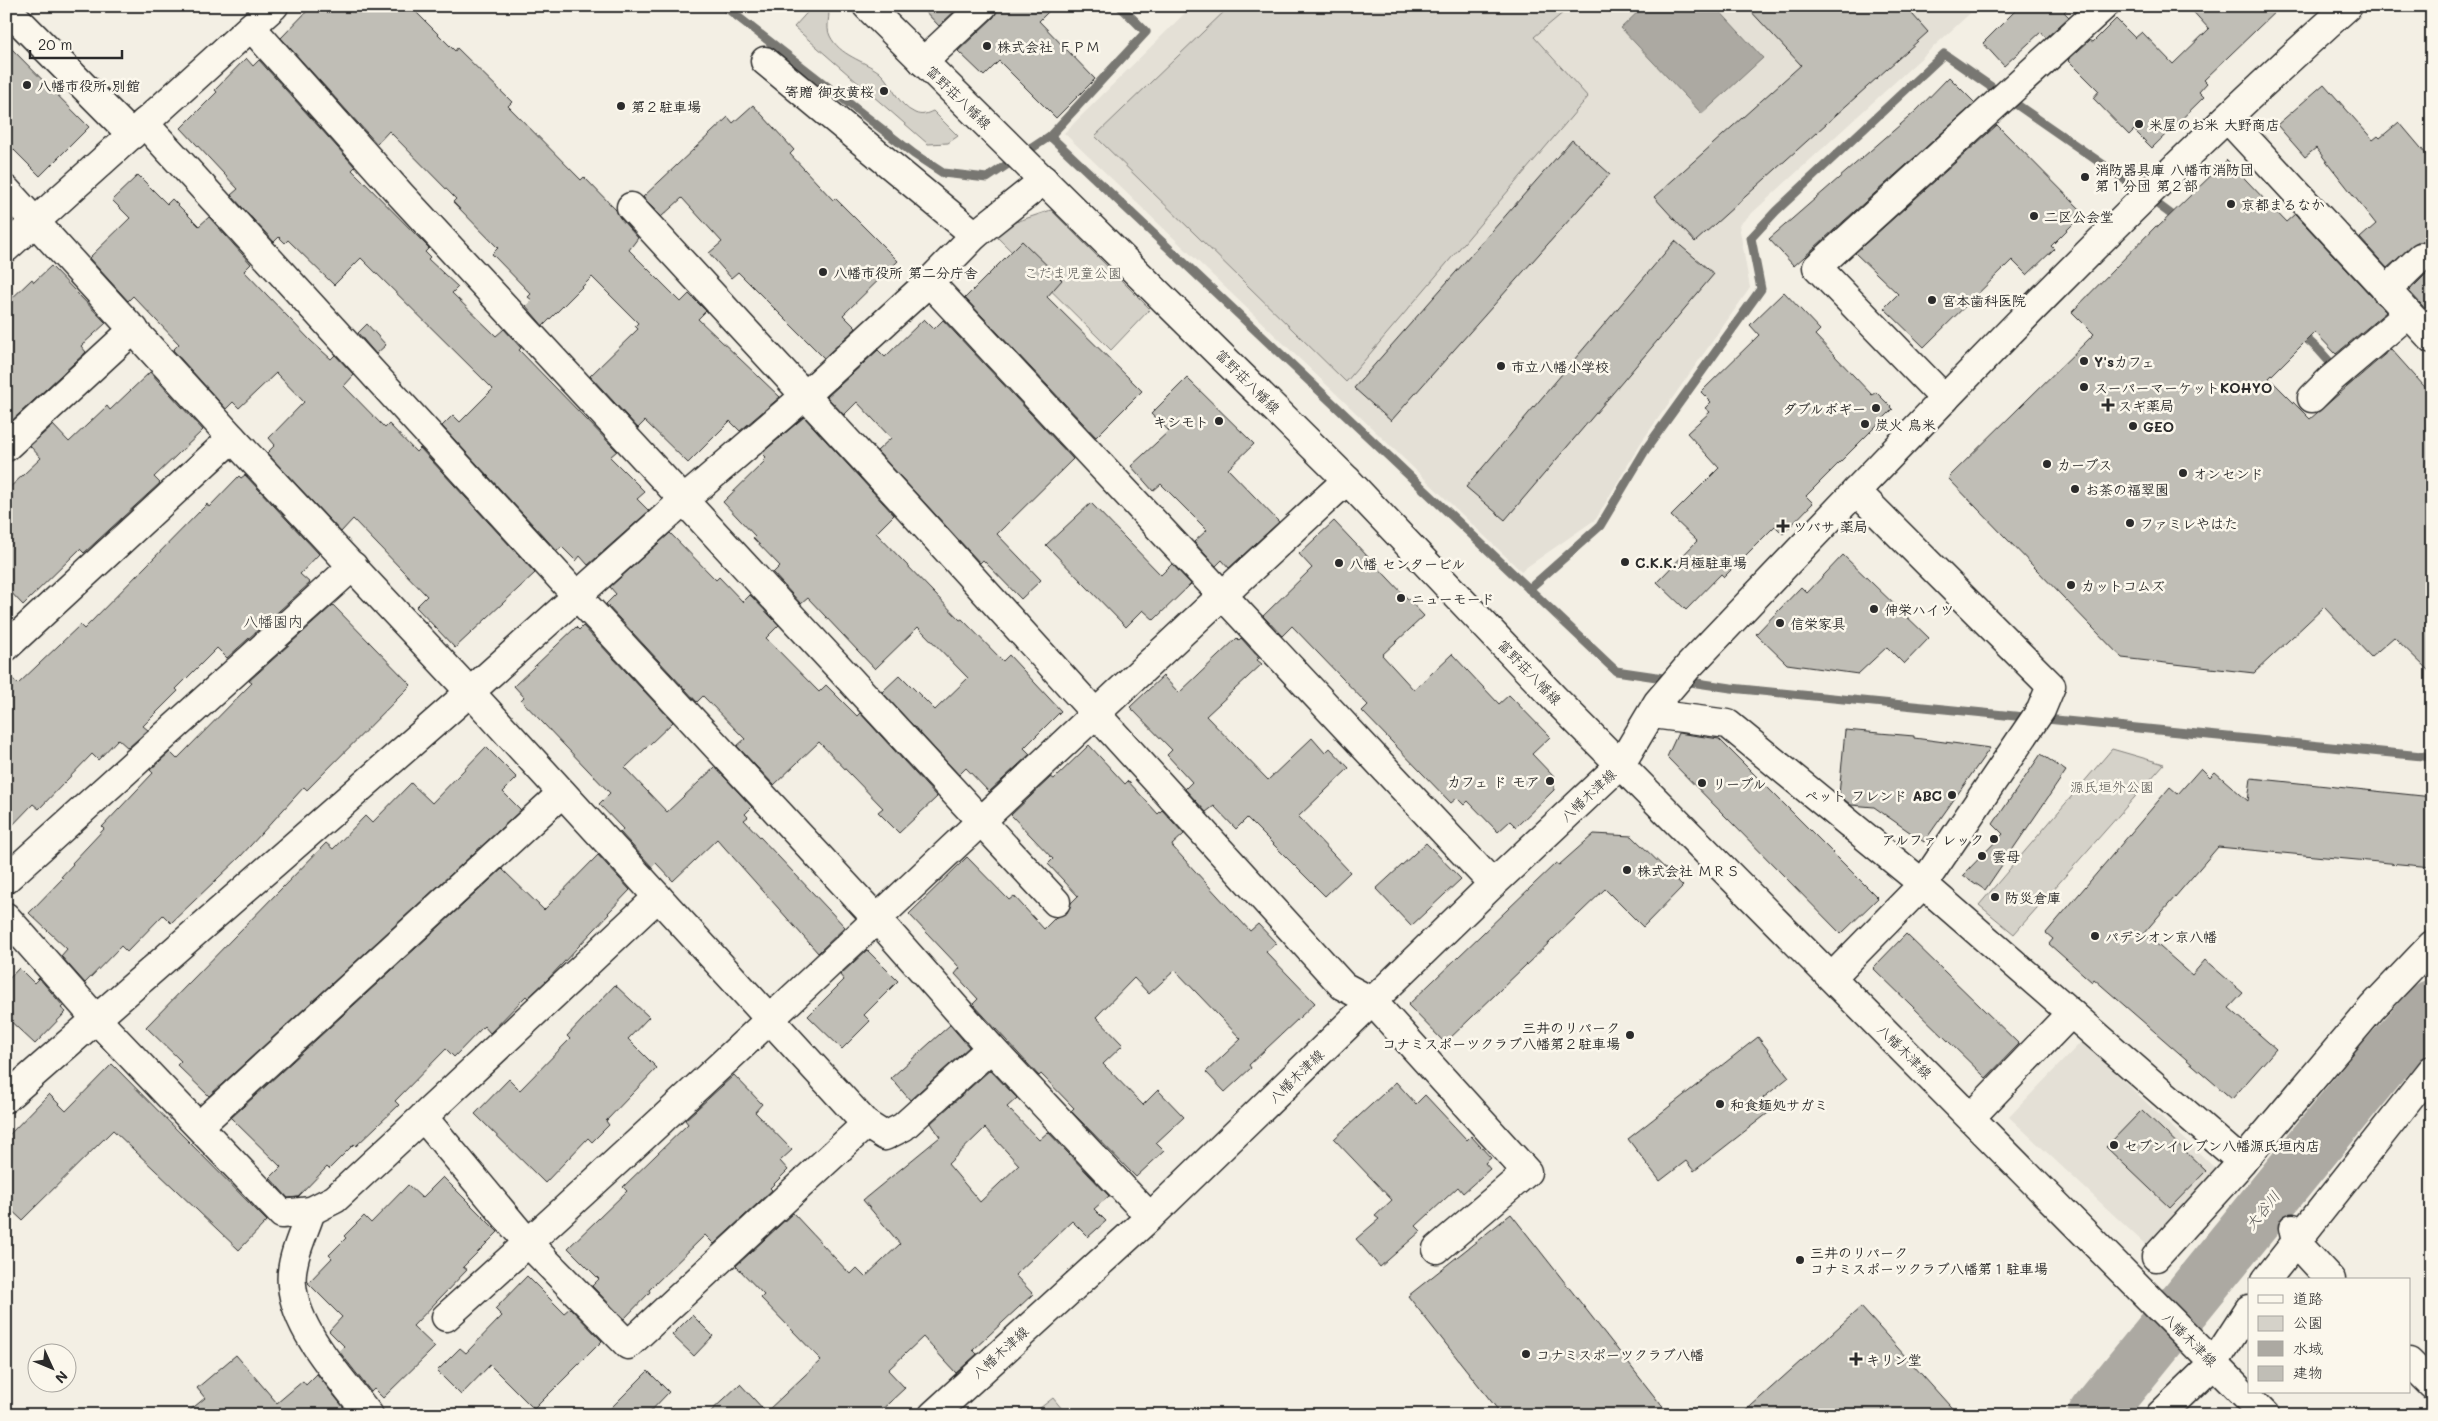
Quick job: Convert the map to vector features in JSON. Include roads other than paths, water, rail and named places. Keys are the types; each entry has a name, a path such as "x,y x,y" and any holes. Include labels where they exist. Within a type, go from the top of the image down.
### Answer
{"street":[{"path":"6,248 274,6"},
{"name":"富野荘八幡線","path":"867,6 1347,480 1554,698 1621,764"},
{"path":"924,62 983,6"},
{"path":"1945,399 1817,267 2104,6"},
{"path":"1621,764 1656,708 1688,667 1856,491 2145,196 2226,118 2348,6"},
{"path":"6,8 138,129 577,596 877,919 992,1048 1150,1217"},
{"path":"250,28 408,203 1056,902"},
{"path":"765,61 975,235"},
{"path":"2226,118 2432,339"},
{"path":"6,1098 470,692 684,500 806,395 929,282 975,235 1044,180"},
{"path":"6,190 134,328 232,438 470,692 768,1020 866,1124 885,1136 904,1127 992,1048"},
{"path":"631,207 806,395 1343,986 1373,1002 1527,1172 1436,1249"},
{"path":"2386,291 2421,257"},
{"path":"929,282 1493,884"},
{"path":"2329,381 2408,314"},
{"path":"6,447 134,328"},
{"path":"6,647 232,438"},
{"path":"446,1317 877,919 1094,713 1347,480"},
{"path":"1832,977 1923,884 2041,710 2051,686 1856,491"},
{"path":"6,879 352,566"},
{"path":"1656,708 1728,724 1923,884 2071,1013 2240,1169"},
{"name":"八幡木津線","path":"933,1415 1150,1217 1493,884 1621,764 2265,1415"},
{"path":"199,1126 562,793"},
{"path":"6,917 97,1020 282,1214 311,1211 335,1199 658,897"},
{"path":"2156,1257 2240,1169 2372,1008 2432,945"},
{"path":"1971,1117 2071,1013"},
{"path":"2267,1278 2294,1235 2432,1070"},
{"path":"423,1117 528,1243 628,1345 866,1124"},
{"path":"311,1211 295,1258 292,1284 299,1310 304,1327 368,1415"},
{"path":"2294,1235 2330,1278"},
{"path":"2160,1415 2248,1310"},
{"path":"2410,1363 2432,1385"}],"water":[{"path":"1644,6 1715,6 1763,58 1702,114 1621,28"}],"waterway":[{"path":"724,6 914,154 943,173 987,178 1050,136 1146,32 1120,6"},
{"path":"1529,589 1600,526 1646,449 1761,289 1751,238 1776,211 1944,54 2121,177 2180,221"},
{"path":"1050,136 1616,671 1731,688 2432,757"},
{"path":"2299,332 2319,350 2357,393"},
{"name":"大谷川","path":"2095,1415 2379,1066 2432,1007"}],"place":[{"name":"株式会社 ＦＰＭ","path":"987,46"},
{"name":"八幡市役所 別館","path":"27,85"},
{"name":"寄贈 御衣黄桜","path":"884,91"},
{"name":"第２駐車場","path":"621,106"},
{"name":"米屋のお米 大野商店","path":"2139,124"},
{"name":"消防器具庫 八幡市消防団 第１分団 第２部","path":"2085,177"},
{"name":"京都まるなか","path":"2231,204"},
{"name":"二区公会堂","path":"2034,216"},
{"name":"八幡市役所 第二分庁舎","path":"823,272"},
{"name":"宮本歯科医院","path":"1932,300"},
{"name":"Y'sカフェ","path":"2084,361"},
{"name":"市立八幡小学校","path":"1501,366"},
{"name":"スーパーマーケットKOHYO","path":"2084,387"},
{"name":"スギ薬局","path":"2108,405"},
{"name":"ダブルボギー","path":"1876,408"},
{"name":"キシモト","path":"1219,421"},
{"name":"炭火 鳥米","path":"1865,424"},
{"name":"GEO","path":"2133,426"},
{"name":"カーブス","path":"2047,464"},
{"name":"オンセンド","path":"2183,473"},
{"name":"お茶の福翠園","path":"2075,489"},
{"name":"ファミレやはた","path":"2130,523"},
{"name":"ツバサ 薬局","path":"1783,526"},
{"name":"C.K.K.月極駐車場","path":"1625,562"},
{"name":"八幡 センタービル","path":"1339,563"},
{"name":"カットコムズ","path":"2071,585"},
{"name":"ニューモード","path":"1401,598"},
{"name":"伸栄ハイツ","path":"1874,609"},
{"name":"信栄家具","path":"1780,623"},
{"name":"カフェ ド モア","path":"1550,781"},
{"name":"リーブル","path":"1702,783"},
{"name":"ペット フレンド ABC","path":"1952,795"},
{"name":"アルファ レック","path":"1994,839"},
{"name":"雲母","path":"1982,856"},
{"name":"株式会社 ＭＲＳ","path":"1627,870"},
{"name":"防災倉庫","path":"1995,897"},
{"name":"パデシオン京八幡","path":"2095,936"},
{"name":"三井のリパーク コナミスポーツクラブ八幡第２駐車場","path":"1630,1035"},
{"name":"和食麺処サガミ","path":"1720,1104"},
{"name":"セブンイレブン八幡源氏垣内店","path":"2114,1145"},
{"name":"三井のリパーク コナミスポーツクラブ八幡第１駐車場","path":"1800,1260"},
{"name":"コナミスポーツクラブ八幡","path":"1526,1354"},
{"name":"キリン堂","path":"1856,1359"}],"district":[{"name":"八幡園内","path":"273,621"}],"park label":[{"name":"こだま児童公園","path":"1073,272"},
{"name":"源氏垣外公園","path":"2112,786"}]}
